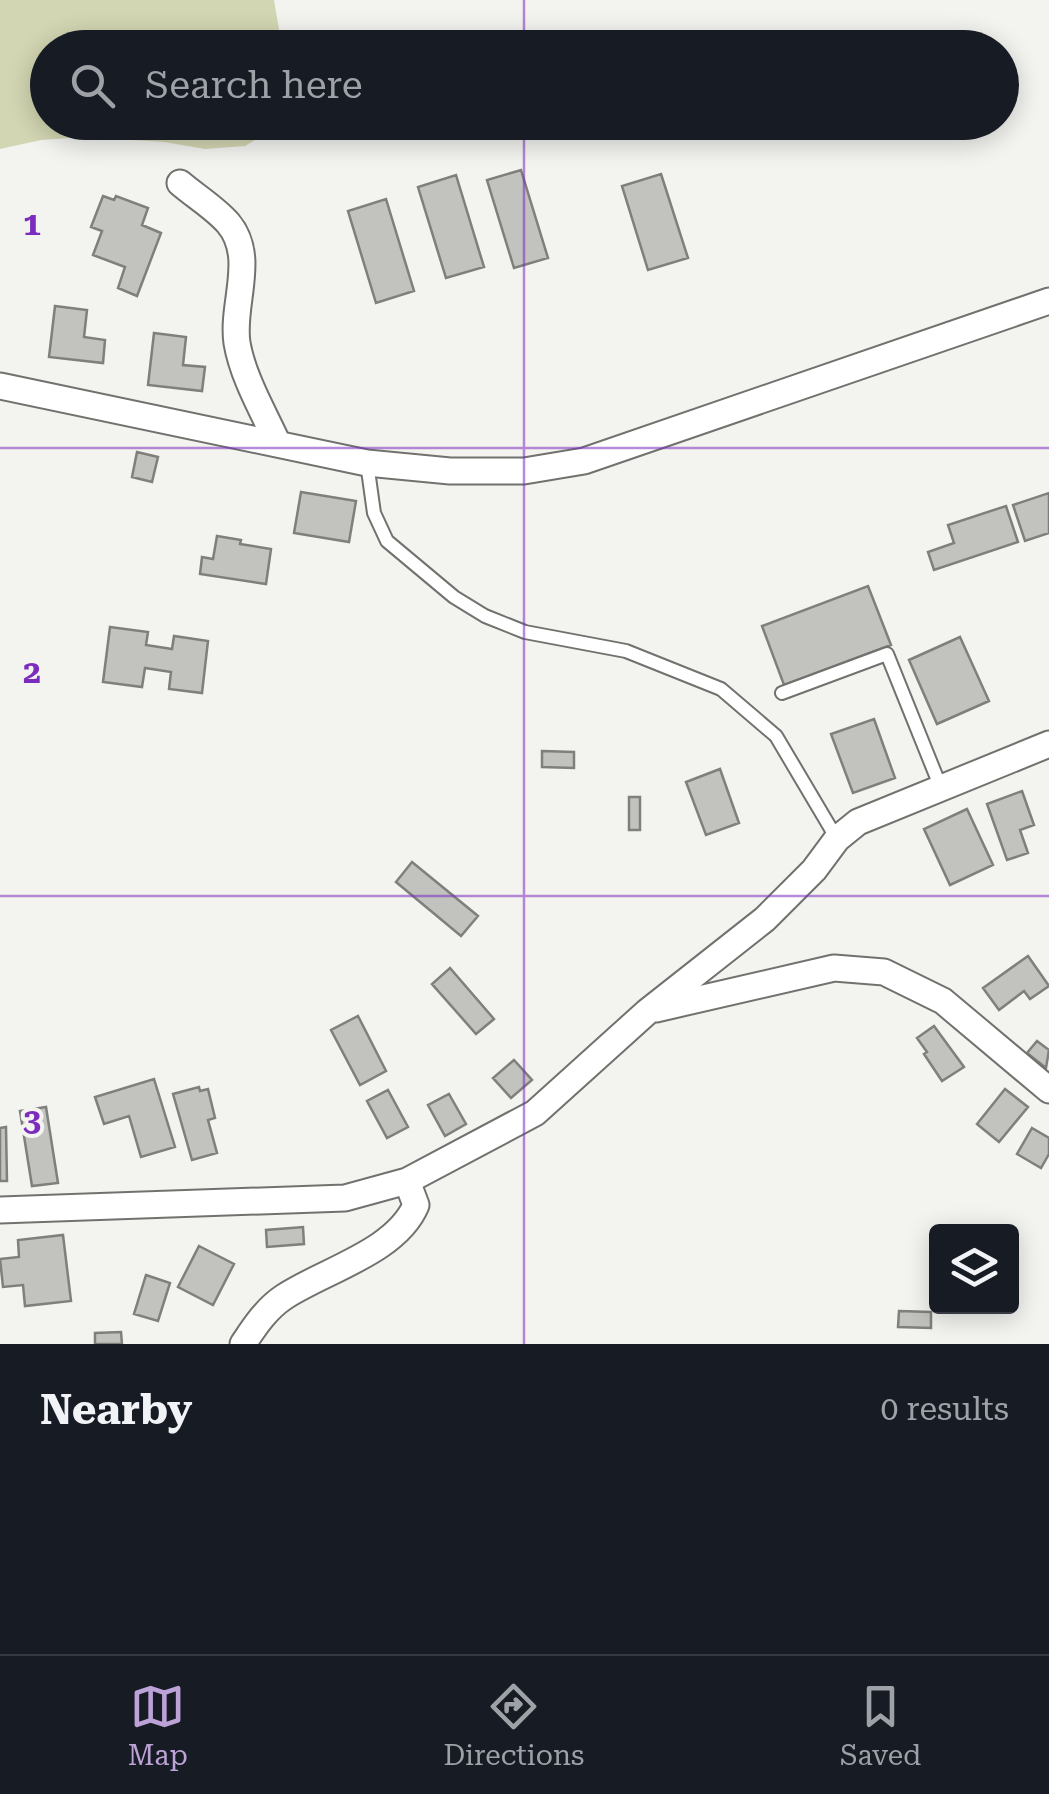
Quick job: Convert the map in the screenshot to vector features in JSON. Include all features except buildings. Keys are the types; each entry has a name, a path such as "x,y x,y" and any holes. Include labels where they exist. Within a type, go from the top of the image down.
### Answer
{"street":[{"path":"180,183 228,222 240,242 237,345 278,444"},
{"path":"0,386 366,462 450,470 524,471 584,461 1049,301"},
{"path":"0,1210 345,1198 407,1181 535,1113 646,1012 765,918 814,870 837,839 858,822 1049,744"},
{"path":"646,1012 834,968 884,972 943,1002 1049,1090"},
{"path":"243,1344 263,1314 283,1298 396,1236 416,1206 407,1181"}],"lane":[{"path":"366,462 374,513 387,542 454,598 485,616 526,632 626,651 721,690 776,736 837,839"},
{"path":"782,694 887,654 942,788"}],"green space":[{"path":"0,0 274,0 279,30 30,30 30,140 41,140 0,149"},
{"path":"132,140 255,140 245,146 205,149"}]}
